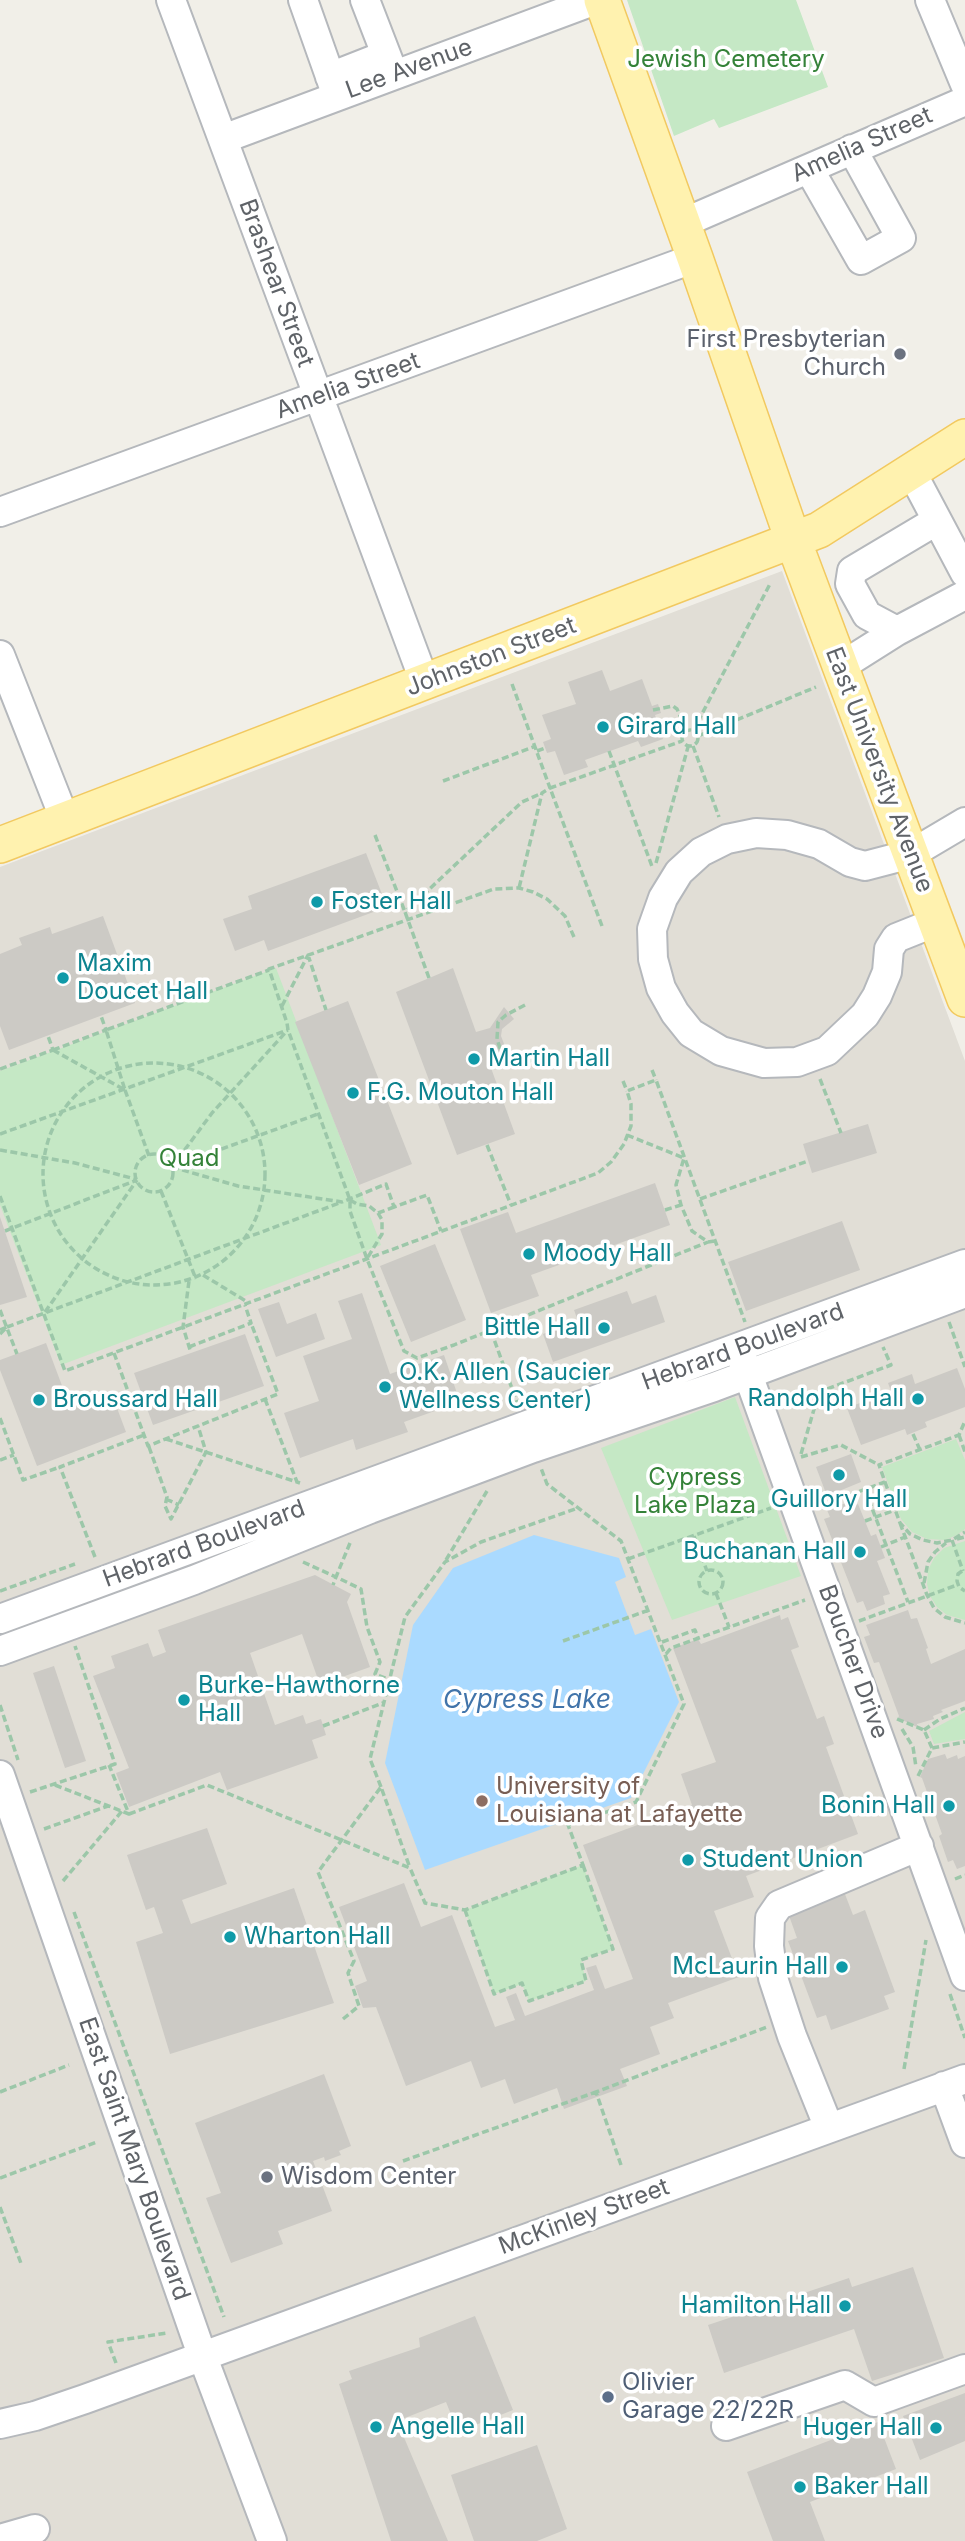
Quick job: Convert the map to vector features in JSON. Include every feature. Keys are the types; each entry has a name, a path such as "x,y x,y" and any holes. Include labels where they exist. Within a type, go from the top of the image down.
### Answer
{"main road":[{"name":"East University Avenue","path":"602,0 793,540 828,677 911,854 965,999"},
{"name":"Johnston Street","path":"0,845 819,530 965,436"}],"street":[{"name":"Brashear Street","path":"171,0 425,683"},
{"path":"303,0 333,87"},
{"path":"365,0 390,65"},
{"name":"Lee Avenue","path":"223,139 333,87 390,65 596,0"},
{"path":"930,0 965,84"},
{"name":"Amelia Street","path":"682,223 965,101"},
{"path":"809,169 861,261 901,238 852,149"},
{"name":"Amelia Street","path":"0,512 695,258"},
{"path":"911,471 965,573"},
{"path":"897,631 867,615 850,584 852,571 936,521"},
{"path":"828,677 897,631 965,594"},
{"path":"0,655 65,820"},
{"path":"936,922 896,938 889,949 887,972 866,1014 827,1051 797,1062 764,1063 721,1051 691,1033 675,1013 661,988 653,959 652,929 663,898 679,872 701,852 727,839 756,833 787,835 819,844 849,862 866,866 911,854 965,822"},
{"name":"Hebrard Boulevard","path":"933,1301 965,1265"},
{"name":"Hebrard Boulevard","path":"0,1619 85,1588 367,1497 746,1355 965,1293"},
{"name":"Boucher Drive","path":"746,1355 788,1510 853,1627 957,1982"},
{"name":"Hebrard Boulevard","path":"0,1651 194,1580 367,1497"},
{"name":"Hebrard Boulevard","path":"85,1588 94,1617"},
{"name":"East Saint Mary Boulevard","path":"15,1774 202,2355 272,2541"},
{"path":"829,2128 792,2036 773,1978 769,1946 770,1918 779,1905 919,1846"},
{"path":"955,2083 965,2143"},
{"name":"McKinley Street","path":"0,2424 35,2416 955,2083"},
{"path":"726,2426 845,2385 874,2402 965,2369"},
{"path":"0,2539 35,2529"}],"path":[{"path":"693,731 770,584"},
{"path":"698,736 828,677"},
{"path":"512,684 602,926"},
{"path":"653,710 673,706 687,731"},
{"path":"682,741 682,736 687,731 693,731 698,736"},
{"path":"610,751 654,871 691,747 697,742 698,736"},
{"path":"682,741 691,747 720,820"},
{"path":"405,912 522,802 550,788 682,741"},
{"path":"443,781 545,748"},
{"path":"519,888 542,793"},
{"path":"375,835 429,978"},
{"path":"0,1069 494,889 519,888 533,892 558,907 570,925 574,937"},
{"path":"282,1006 308,955"},
{"path":"308,955 326,1010"},
{"path":"270,969 288,1030 350,1200 350,1211 404,1351 417,1358 715,1241"},
{"path":"525,1005 498,1022 497,1039 502,1054 514,1061 530,1061 544,1055"},
{"path":"101,1016 149,1156"},
{"path":"0,1134 288,1030"},
{"path":"0,1150 75,1163 137,1180 147,1190 161,1191 171,1181 172,1167 212,1113 288,1030"},
{"path":"48,1036 53,1050 125,1090"},
{"path":"165,1061 187,1067 210,1077 230,1093 246,1111 259,1136 265,1190 258,1214 245,1238 226,1261 196,1279 157,1286 113,1278 81,1259 54,1223 45,1194 44,1158 47,1144 61,1113 71,1100 102,1076 147,1062 165,1061"},
{"path":"652,1070 715,1241 746,1355"},
{"path":"818,1071 841,1133"},
{"path":"627,1091 656,1080"},
{"path":"0,1196 65,1371 598,1173 611,1162 624,1144 631,1126 631,1104 623,1081"},
{"path":"172,1167 318,1114"},
{"path":"627,1135 684,1158"},
{"path":"487,1145 511,1205"},
{"path":"44,1314 137,1180 137,1166 149,1156 162,1156 172,1167 238,1186 342,1202"},
{"path":"684,1158 676,1185 681,1205 692,1231 708,1242"},
{"path":"700,1199 808,1161"},
{"path":"5,1231 137,1180"},
{"path":"0,1332 7,1327 350,1200 386,1184 394,1207"},
{"path":"161,1191 196,1279"},
{"path":"378,1213 427,1195 441,1231"},
{"path":"350,1200 369,1206 378,1213 384,1227 367,1259"},
{"path":"665,1210 681,1205"},
{"path":"148,1446 278,1394 246,1303 202,1275"},
{"path":"189,1281 183,1327 191,1353"},
{"path":"933,1301 965,1367"},
{"path":"0,1310 17,1354"},
{"path":"189,1347 251,1323"},
{"path":"881,1342 891,1365 820,1392 800,1458 841,1445 879,1465 934,1608 945,1617 965,1623"},
{"path":"114,1353 166,1499 165,1506 172,1519 206,1452 198,1426"},
{"path":"265,1399 297,1482"},
{"path":"0,1418 23,1480 144,1435"},
{"path":"965,1421 959,1435 965,1452"},
{"path":"914,1434 920,1450"},
{"path":"879,1465 959,1435"},
{"path":"166,1439 302,1484"},
{"path":"0,1460 14,1455"},
{"path":"60,1467 95,1557"},
{"path":"628,1559 694,1535 885,1482"},
{"path":"488,1489 444,1562 405,1617 370,1759 425,1903 465,1910 583,1865"},
{"path":"864,1489 908,1602"},
{"path":"166,1499 179,1505"},
{"path":"444,1562 481,1542 578,1508 621,1541 684,1704 636,1802 568,1825 613,1949 581,1960 586,1981 529,2001 522,1983 494,1994 465,1910"},
{"path":"864,1521 895,1510"},
{"path":"900,1523 910,1534 923,1541 937,1543 965,1535"},
{"path":"694,1535 707,1571"},
{"path":"333,1585 353,1536"},
{"path":"881,1547 905,1537"},
{"path":"952,1540 964,1571 957,1578 957,1585"},
{"path":"927,1595 925,1572 928,1562 935,1552 952,1540"},
{"path":"294,1558 361,1589 367,1627 380,1662 375,1675 390,1680"},
{"path":"707,1571 715,1571 722,1576 722,1588 716,1593 708,1594 700,1586 699,1578 707,1571"},
{"path":"853,1627 908,1602 957,1585"},
{"path":"957,1585 965,1591"},
{"path":"716,1593 729,1627"},
{"path":"666,1654 671,1648 810,1599"},
{"path":"563,1642 649,1610"},
{"path":"661,1643 695,1630 698,1638"},
{"path":"0,1705 15,1774 29,1793 115,1764 73,1639"},
{"path":"323,1726 384,1703"},
{"path":"925,1730 965,1707"},
{"path":"918,1776 932,1748 925,1730 897,1718 913,1747 918,1776 922,1786"},
{"path":"932,1748 965,1742"},
{"path":"109,1765 129,1814"},
{"path":"53,1785 129,1814 207,1784 410,1868"},
{"path":"343,2019 359,2006 348,1973 354,1961 317,1872 381,1787"},
{"path":"43,1830 108,1806"},
{"path":"58,1868 63,1881 122,1811"},
{"path":"72,1906 224,2317"},
{"path":"904,2069 926,1939"},
{"path":"957,1982 965,2038"},
{"path":"402,2161 774,2025"},
{"path":"0,2092 69,2065"},
{"path":"596,2092 621,2165"},
{"path":"0,2178 97,2142"},
{"path":"0,2207 22,2266"},
{"path":"117,2364 108,2342 167,2333"}],"shaded area":[{"name":"University of Louisiana at Lafayette","path":"782,571 965,1061 965,2541 0,2541 0,867"}],"green space":[{"name":"Jewish Cemetery","path":"627,0 796,0 828,87 719,128 714,119 674,136"},
{"name":"Quad","path":"276,968 381,1245 61,1365 0,1205 0,1071"},
{"name":"Cypress Lake Plaza","path":"735,1397 801,1576 672,1620 601,1448"},
{"path":"956,1439 965,1460 965,1529 945,1540 927,1539 912,1532 901,1519 882,1467"},
{"path":"965,1541 965,1620 947,1615 937,1607 927,1584 928,1570 934,1558 944,1548"},
{"path":"965,1712 965,1739 934,1744 929,1731"},
{"path":"583,1865 613,1949 581,1960 586,1981 529,2001 522,1984 494,1994 465,1910"}],"water":[{"name":"Cypress Lake","path":"534,1535 619,1558 626,1577 615,1582 635,1635 651,1629 679,1702 631,1798 425,1870 385,1763 413,1625 453,1568"}],"building":[{"name":"Girard Hall","path":"602,670 610,691 642,679 652,706 658,704 661,713 655,715 663,739 641,747 638,741 585,760 588,767 564,775 555,751 547,753 543,742 551,739 542,715 576,704 568,682"},
{"name":"Foster Hall","path":"366,853 387,907 268,951 264,940 235,951 223,919 252,909 248,896"},
{"name":"Maxim Doucet Hall","path":"103,916 135,1003 9,1050 0,1026 0,954 22,945 19,938 50,927 52,934"},
{"name":"Martin Hall","path":"453,968 476,1032 490,1028 504,1007 514,1019 502,1029 501,1036 506,1049 516,1055 527,1053 528,1069 520,1070 505,1062 491,1068 515,1134 457,1155 396,992"},
{"name":"F.G. Mouton Hall","path":"348,1001 412,1164 359,1185 295,1022"},
{"path":"868,1124 877,1153 812,1173 803,1144"},
{"name":"Moody Hall","path":"655,1183 670,1225 531,1275 539,1296 491,1313 460,1229 508,1212 516,1233"},
{"path":"0,1217 27,1297 0,1305"},
{"path":"842,1221 860,1270 746,1311 728,1262"},
{"path":"435,1244 466,1320 411,1342 380,1266"},
{"name":"Bittle Hall","path":"627,1291 632,1304 656,1295 665,1322 553,1362 543,1334 578,1321 574,1310"},
{"name":"O.K. Allen (Saucier Wellness Center)","path":"362,1293 390,1374 444,1355 460,1402 404,1422 408,1432 356,1450 353,1439 300,1458 284,1413 319,1401 303,1356 352,1339 338,1301"},
{"path":"279,1302 287,1324 316,1313 325,1339 276,1357 258,1309"},
{"path":"245,1334 264,1386 153,1425 134,1373"},
{"name":"Broussard Hall","path":"46,1343 70,1407 111,1392 126,1432 37,1466 0,1370 0,1360"},
{"name":"Randolph Hall","path":"957,1368 965,1389 965,1407 925,1422 927,1427 907,1435 905,1429 861,1445 847,1408 891,1391 888,1383 912,1374 915,1384"},
{"name":"Guillory Hall","path":"851,1454 861,1482 827,1496 816,1467"},
{"name":"Buchanan Hall","path":"851,1501 853,1506 858,1504 871,1536 876,1534 885,1558 877,1561 890,1594 883,1596 885,1604 867,1611 863,1601 857,1603 824,1519 830,1517 827,1510"},
{"name":"Burke-Hawthorne Hall","path":"315,1575 351,1594 347,1602 370,1667 320,1685 302,1634 250,1653 275,1725 303,1715 306,1724 321,1719 326,1735 312,1740 318,1758 227,1790 220,1772 129,1807 116,1773 129,1768 93,1676 115,1668 111,1656 148,1643 153,1657 166,1652 158,1630"},
{"path":"908,1610 911,1619 917,1618 931,1664 965,1649 965,1701 941,1710 943,1712 933,1716 934,1719 917,1724 917,1727 898,1718 879,1662 874,1663 864,1637 870,1635 866,1625"},
{"name":"Student Union","path":"780,1615 781,1620 788,1617 799,1647 791,1650 817,1719 824,1716 834,1744 826,1747 858,1834 746,1876 754,1897 714,1911 739,1977 668,2003 674,2018 650,2027 660,2054 620,2069 627,2086 564,2109 557,2088 514,2104 505,2079 481,2088 471,2061 406,2086 376,2007 363,2008 355,1986 367,1981 339,1907 404,1883 421,1927 452,1915 495,2027 515,2020 506,1997 516,1993 525,2016 594,1990 586,1968 596,1965 605,1989 633,1979 583,1845 692,1805 681,1774 716,1762 673,1648 698,1639 701,1644"},
{"path":"54,1666 86,1761 65,1768 33,1673"},
{"name":"Bonin Hall","path":"945,1754 947,1759 957,1755 958,1759 965,1756 965,1866 957,1869 953,1860 948,1862 939,1836 942,1834 920,1777 928,1759"},
{"name":"Wharton Hall","path":"207,1828 227,1884 182,1900 191,1924 294,1888 334,2003 170,2054 136,1942 163,1933 154,1907 146,1910 127,1855"},
{"name":"McLaurin Hall","path":"843,1889 853,1915 865,1910 895,1992 884,1996 889,2009 831,2030 826,2015 817,2018 788,1941 797,1938 787,1910"},
{"name":"Wisdom Center","path":"324,2074 351,2146 339,2151 341,2155 325,2161 324,2157 313,2161 332,2211 278,2231 283,2244 231,2263 206,2198 221,2193 195,2123"},
{"name":"Hamilton Hall","path":"913,2267 944,2358 872,2381 854,2329 724,2373 708,2325 849,2278 852,2287"},
{"name":"Angelle Hall","path":"475,2316 513,2410 458,2432 446,2402 397,2421 448,2541 391,2541 339,2384 352,2379 349,2371 420,2347 419,2338"},
{"name":"Huger Hall","path":"965,2393 965,2441 920,2460 903,2416"},
{"name":"Baker Hall","path":"878,2422 896,2469 810,2502 825,2541 773,2541 747,2472"},
{"name":"Angelle Hall","path":"537,2445 567,2529 537,2541 474,2541 451,2475"}],"place":[{"name":"First Presbyterian Church","path":"900,354"},
{"name":"Girard Hall","path":"603,727"},
{"name":"Foster Hall","path":"317,902"},
{"name":"Maxim Doucet Hall","path":"63,978"},
{"name":"Martin Hall","path":"474,1059"},
{"name":"F.G. Mouton Hall","path":"353,1093"},
{"name":"Moody Hall","path":"529,1254"},
{"name":"Bittle Hall","path":"604,1328"},
{"name":"O.K. Allen (Saucier Wellness Center)","path":"385,1387"},
{"name":"Randolph Hall","path":"918,1399"},
{"name":"Broussard Hall","path":"39,1400"},
{"name":"Guillory Hall","path":"839,1475"},
{"name":"Buchanan Hall","path":"860,1552"},
{"name":"Burke-Hawthorne Hall","path":"184,1700"},
{"name":"University of Louisiana at Lafayette","path":"482,1801"},
{"name":"Bonin Hall","path":"949,1806"},
{"name":"Student Union","path":"688,1860"},
{"name":"Wharton Hall","path":"230,1937"},
{"name":"McLaurin Hall","path":"842,1967"},
{"name":"Wisdom Center","path":"267,2177"},
{"name":"Hamilton Hall","path":"845,2306"},
{"name":"Olivier Garage 22/22R","path":"608,2397"},
{"name":"Angelle Hall","path":"376,2427"},
{"name":"Huger Hall","path":"936,2428"},
{"name":"Baker Hall","path":"800,2487"}]}
